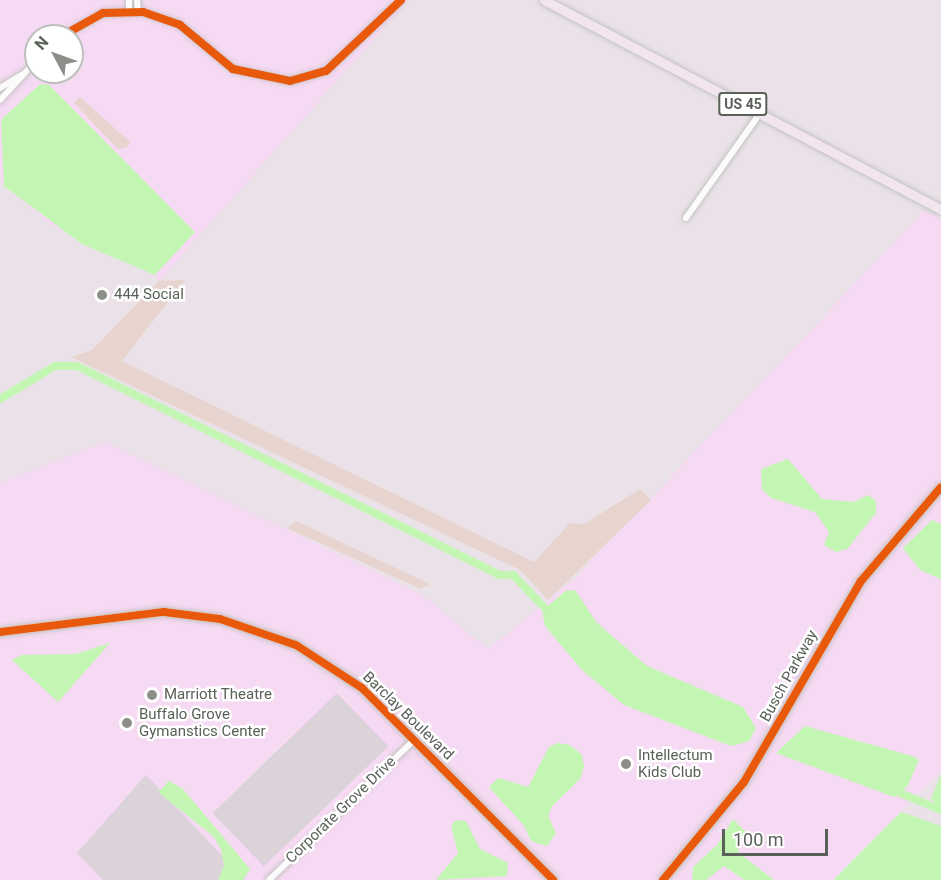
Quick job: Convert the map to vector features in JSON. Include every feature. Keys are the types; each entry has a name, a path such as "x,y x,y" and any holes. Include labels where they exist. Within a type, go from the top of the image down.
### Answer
{"main road":[{"name":"US 45","path":"544,0 941,209"}],"street":[{"path":"129,0 129,11"},
{"path":"137,0 138,11"},
{"path":"83,24 103,13 138,11 180,25 233,69 290,81 326,71 401,0"},
{"path":"0,88 24,74"},
{"path":"0,100 24,74"},
{"path":"686,218 760,112"},
{"name":"Busch Parkway","path":"663,880 744,782 865,575 941,487"},
{"name":"Barclay Boulevard","path":"0,632 140,612 220,619 322,660 362,688 553,880"},
{"name":"Corporate Grove Drive","path":"269,880 414,740"}],"shaded area":[{"path":"0,0 409,0 159,281 155,275 48,223 0,181"},
{"path":"40,84 49,85 195,232 155,275 82,244 4,186 1,120"},
{"path":"80,97 130,142 127,147 118,149 74,103"},
{"path":"925,210 941,219 941,771 832,880 0,880 0,483 105,442 421,594 488,649 572,581"},
{"path":"185,280 122,361 534,562 570,523 584,524 640,489 651,500 548,600 520,570 71,357 92,350 159,281"},
{"path":"788,459 822,499 854,502 868,495 876,501 876,513 847,549 836,552 824,545 829,532 815,512 771,498 762,489 761,469"},
{"path":"932,520 941,524 941,579 920,570 903,548"},
{"path":"296,521 430,584 421,589 287,528"},
{"path":"575,590 596,622 647,666 743,707 756,728 749,741 731,746 624,705 582,670 545,626 541,605 548,606 565,591"},
{"path":"110,643 58,702 12,660 22,655 76,654"},
{"path":"337,693 388,746 264,866 213,813"},
{"path":"805,726 912,756 919,760 907,787 894,797 776,753"},
{"path":"557,743 570,745 582,755 584,767 580,779 552,806 548,816 556,833 547,846 531,841 525,827 489,787 498,778 528,787 549,747"},
{"path":"941,774 941,809 931,799"},
{"path":"146,775 245,880 103,880 77,853"},
{"path":"169,781 183,789 250,869 243,880 218,880 224,865 221,849 213,836 158,792"},
{"path":"901,812 941,826 941,880 834,880"},
{"path":"733,819 746,832 736,844 740,854 774,880 744,880 724,866 706,880 692,880 693,867 717,845"},
{"path":"456,820 466,821 480,849 508,863 507,876 436,880 458,853 451,826"}],"waterway":[{"path":"0,399 55,366 77,366 500,575 513,575 548,611"},
{"path":"893,790 941,810"}],"cycle path":[{"path":"83,24 103,13 143,12 180,25 233,69 290,81 326,71 401,0"},
{"path":"663,880 744,782 861,581 941,487"},
{"path":"0,632 164,612 220,619 296,645 362,688 553,880"}],"place":[{"name":"444 Social","path":"102,295"},
{"name":"Marriott Theatre","path":"152,695"},
{"name":"Buffalo Grove Gymanstics Center","path":"127,723"},
{"name":"Intellectum Kids Club","path":"626,764"}]}
